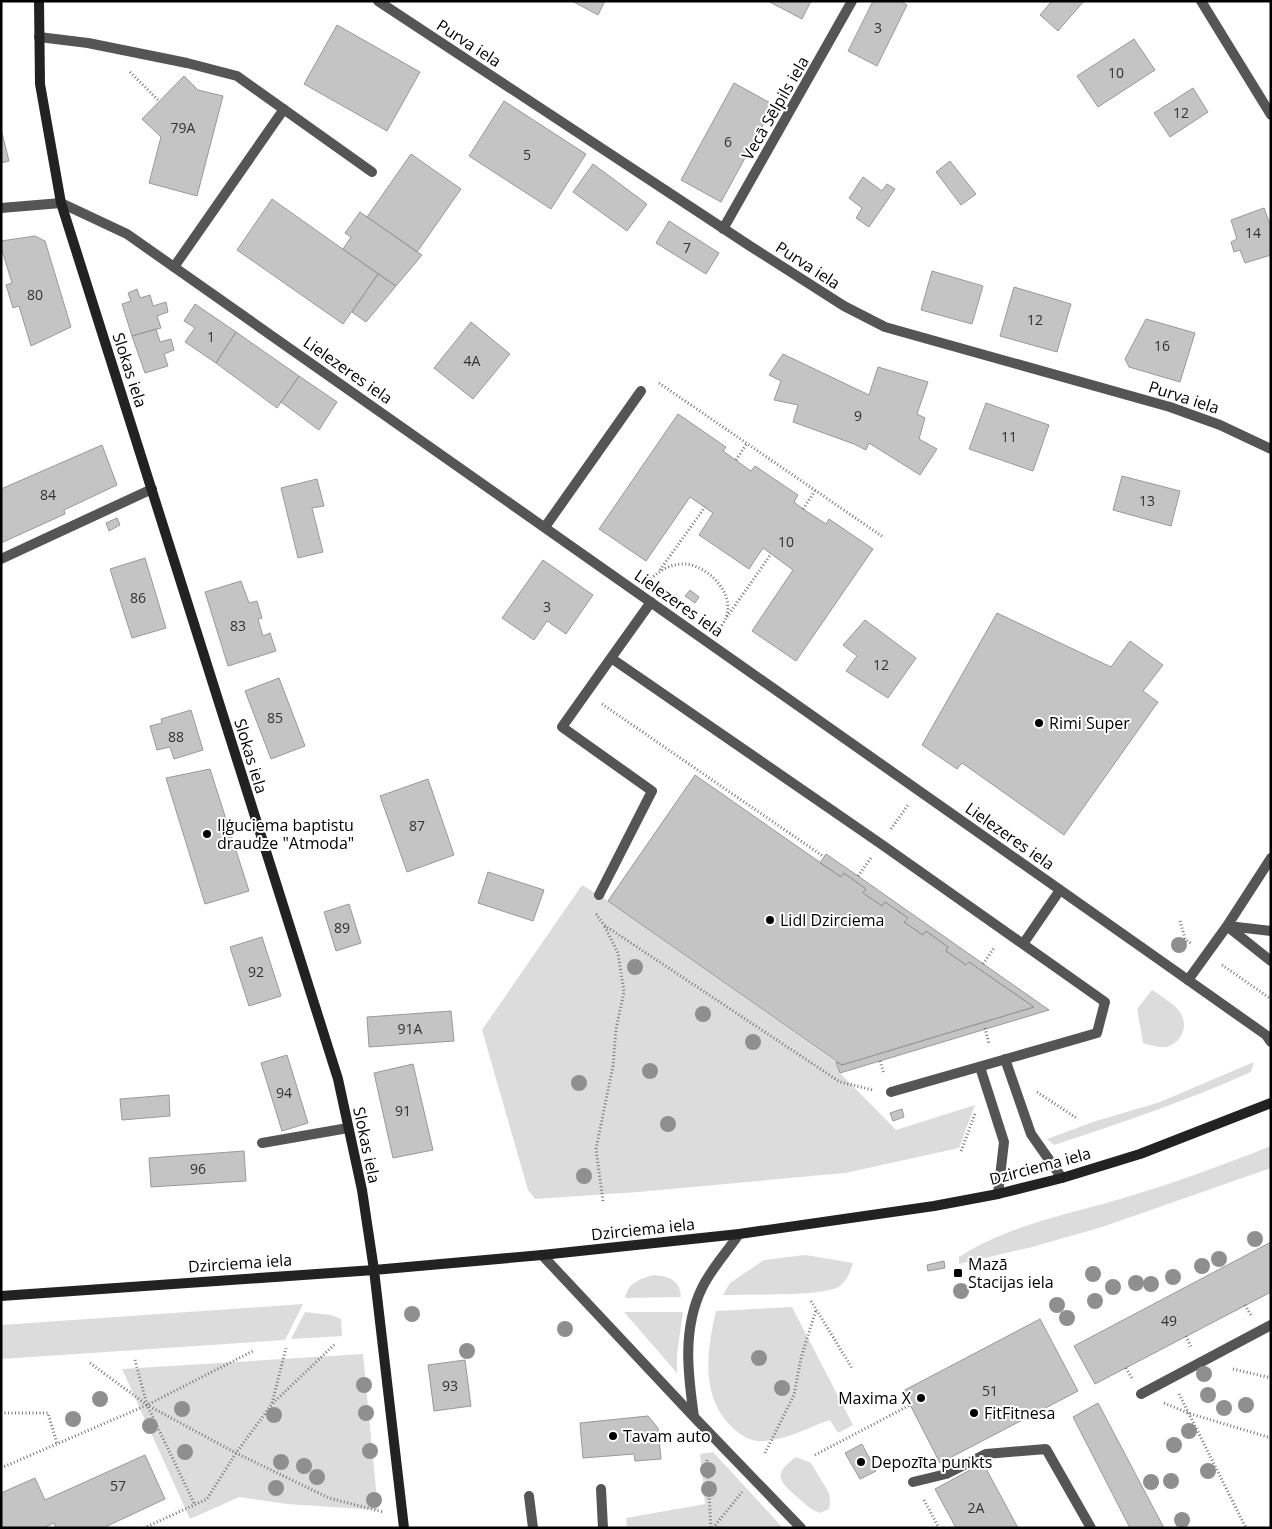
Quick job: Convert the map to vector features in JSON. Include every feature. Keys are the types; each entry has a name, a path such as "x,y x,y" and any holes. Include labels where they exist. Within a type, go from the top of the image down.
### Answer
{"street":[{"name":"Slokas iela","path":"38,1 40,84 60,204 338,1079 362,1190 374,1270 404,1528"},
{"name":"Purva iela","path":"378,1 723,229 844,306 885,327 1170,407 1220,425 1271,449"},
{"name":"Vecā Sēlpils iela","path":"723,229 852,1"},
{"path":"1201,1 1271,115"},
{"path":"39,37 88,43 187,63 237,76 372,172"},
{"path":"174,267 284,110"},
{"path":"1,208 60,204"},
{"name":"Lielezeres iela","path":"60,204 127,234 1266,1035 1271,1042"},
{"path":"545,527 641,391"},
{"path":"1,559 152,489"},
{"path":"599,895 652,792 562,727 651,602"},
{"path":"611,658 881,844 1105,1002 1098,1033 890,1092"},
{"path":"1188,980 1208,954 1271,858"},
{"path":"1023,944 1060,890"},
{"path":"1227,926 1271,932"},
{"path":"1227,926 1271,961"},
{"path":"1005,1059 1031,1134 1062,1178"},
{"path":"980,1067 1004,1142 998,1194"},
{"name":"Dzirciema iela","path":"1,1296 374,1270 542,1255 739,1234 934,1206 998,1194 1062,1178 1140,1154 1271,1103"},
{"path":"262,1143 348,1128"},
{"path":"694,1418 688,1378 689,1335 695,1305 702,1288 739,1234"},
{"path":"542,1255 694,1418 802,1528"},
{"path":"1140,1394 1271,1325"},
{"path":"913,1482 946,1474 986,1454 1046,1449 1091,1528"},
{"path":"601,1489 603,1528"},
{"path":"529,1496 533,1528"}],"path":[{"path":"145,88 159,101"},
{"path":"651,378 883,537"},
{"path":"736,460 747,444"},
{"path":"804,509 815,491"},
{"path":"640,594 705,507"},
{"path":"710,643 771,554"},
{"path":"659,571 671,566 685,564 698,568 716,580 725,595 728,607 726,618"},
{"path":"607,697 602,704 824,858"},
{"path":"599,895 595,913 604,925 618,953 624,992 616,1029 613,1066 596,1149 602,1202"},
{"path":"604,925 840,1082 867,1089 890,1092"},
{"path":"1208,954 1271,999"},
{"path":"811,1300 852,1368"},
{"path":"765,1453 794,1395 801,1358 816,1310"},
{"path":"144,1528 207,1499 236,1453 272,1404 335,1344"},
{"path":"272,1404 286,1348"},
{"path":"1,1468 146,1405 253,1351"},
{"path":"1208,1359 1219,1367 1271,1378"},
{"path":"135,1360 146,1405 195,1505"},
{"path":"90,1363 146,1405 236,1453 329,1498 383,1512"},
{"path":"1171,1378 1246,1528"},
{"path":"815,1455 910,1405"},
{"path":"1,1413 48,1413 57,1444"},
{"path":"1188,1413 1271,1438"},
{"path":"707,1451 712,1528"},
{"path":"712,1528 753,1478"},
{"path":"925,1501 939,1528"}],"shaded area":[{"path":"582,885 608,901 836,1062 840,1073 896,1130 975,1105 959,1148 845,1173 638,1192 535,1199 528,1190 482,1030"},
{"path":"1152,990 1174,1006 1183,1017 1184,1028 1180,1038 1172,1045 1166,1047 1143,1043 1137,1009"},
{"path":"1254,1062 1251,1072 1178,1102 1054,1145 1047,1139 1093,1122 1160,1102"},
{"path":"1271,1146 1271,1168 1102,1227 1032,1247 959,1264 959,1257 977,1246 1016,1229 1158,1187 1215,1168"},
{"path":"805,1255 853,1263 845,1281 832,1290 784,1294 723,1295 730,1283 764,1260"},
{"path":"653,1275 664,1276 676,1282 681,1297 625,1298 632,1285 639,1280"},
{"path":"303,1304 285,1340 1,1359 1,1325"},
{"path":"792,1307 853,1425 838,1433 830,1420 781,1438 764,1441 752,1440 744,1437 734,1429 715,1403 709,1373 709,1357 716,1311"},
{"path":"305,1312 331,1315 341,1319 342,1336 291,1339"},
{"path":"624,1312 683,1312 677,1353 677,1373"},
{"path":"363,1354 378,1510 287,1504 239,1497 190,1519 122,1369"},
{"path":"713,1452 783,1528 627,1528 626,1518 705,1504 700,1454"},
{"path":"796,1457 811,1463 829,1493 829,1509 820,1513 814,1510 782,1482 781,1473 788,1463"}],"building":[{"path":"572,1 605,1 598,15"},
{"path":"768,1 811,1 802,19"},
{"path":"873,1 900,1 907,5 877,66 848,51"},
{"path":"1052,1 1084,1 1058,31 1040,15"},
{"path":"337,25 420,72 387,131 304,84"},
{"path":"1134,39 1155,70 1098,107 1077,76"},
{"path":"184,76 198,90 223,96 197,196 149,183 161,137 142,119"},
{"path":"734,83 774,105 721,202 681,180"},
{"path":"1193,88 1208,112 1170,137 1154,113"},
{"path":"504,101 586,154 551,209 469,156"},
{"path":"1,129 9,161 1,163"},
{"path":"411,154 461,189 417,252 367,217"},
{"path":"950,161 976,194 961,205 936,172"},
{"path":"593,164 647,204 627,231 573,192"},
{"path":"863,177 882,191 887,184 895,189 869,227 856,218 862,208 849,198"},
{"path":"272,199 378,274 343,324 237,250"},
{"path":"1264,208 1271,227 1271,255 1245,263 1240,250 1234,252 1231,242 1237,239 1231,220"},
{"path":"360,212 422,255 396,286 343,249 351,237 345,233"},
{"path":"669,221 719,253 706,274 656,243"},
{"path":"35,236 45,241 71,327 31,346 19,306 13,308 6,285 12,283 1,247 1,241"},
{"path":"932,271 983,286 972,324 921,310"},
{"path":"378,274 396,286 366,322 352,312"},
{"path":"1014,287 1071,304 1057,352 1000,336"},
{"path":"137,289 140,298 150,295 153,306 166,302 168,312 157,316 161,328 132,336 122,304 131,301 128,293"},
{"path":"195,304 236,332 216,363 185,342 195,328 184,321"},
{"path":"1146,319 1195,333 1180,382 1129,367 1125,359"},
{"path":"471,322 510,354 473,399 434,368"},
{"path":"156,329 160,342 171,339 174,350 164,354 168,366 145,373 132,336"},
{"path":"236,332 299,376 277,408 216,363"},
{"path":"783,354 869,395 878,367 928,382 917,414 925,418 919,439 937,449 920,475 869,443 866,450 793,422 798,405 774,400 781,381 769,375"},
{"path":"299,376 337,402 319,430 281,402"},
{"path":"986,403 1049,425 1033,471 969,449"},
{"path":"678,414 726,447 723,451 751,471 755,466 798,495 794,502 803,509 826,524 829,519 873,549 796,661 752,631 793,570 763,548 749,569 699,535 713,513 690,497 646,561 599,529"},
{"path":"102,445 117,485 64,510 65,514 1,543 1,489"},
{"path":"1122,476 1180,491 1171,526 1113,510"},
{"path":"317,479 324,506 312,508 323,552 298,558 281,488"},
{"path":"117,518 120,525 109,531 106,523"},
{"path":"145,558 166,628 132,638 110,569"},
{"path":"543,560 593,595 566,634 547,621 534,640 502,618"},
{"path":"241,581 249,603 257,601 262,618 258,619 263,636 270,633 276,651 228,666 205,592"},
{"path":"690,590 699,597 695,603 685,596"},
{"name":"Rimi Super","path":"997,613 1111,667 1130,641 1163,665 1143,691 1158,702 1064,835 962,763 957,769 922,745"},
{"path":"865,620 916,658 888,698 846,671 857,656 843,645"},
{"path":"279,678 305,746 271,759 245,691"},
{"path":"191,710 203,750 174,759 170,747 157,750 150,726 162,723 161,719"},
{"name":"Iļģuciema baptistu draudze \"Atmoda\"","path":"210,769 249,891 205,904 166,778"},
{"name":"Lidl Dzirciema","path":"695,775 841,877 844,873 866,889 863,893 882,906 885,902 908,918 904,922 923,935 926,931 948,947 946,951 966,965 969,962 1034,1007 842,1065 608,901"},
{"path":"428,779 454,855 407,872 380,796"},
{"path":"826,854 1049,1010 840,1073 836,1062 842,1065 1034,1007 969,962 966,965 946,951 948,947 926,931 923,935 904,922 908,918 885,902 882,906 863,893 866,889 844,873 841,877 820,863"},
{"path":"488,872 544,890 533,921 478,903"},
{"path":"349,904 361,943 336,951 324,912"},
{"path":"262,937 281,996 249,1006 230,947"},
{"path":"451,1011 454,1041 369,1047 367,1017"},
{"path":"287,1055 308,1123 282,1131 261,1063"},
{"path":"413,1064 433,1150 393,1158 374,1073"},
{"path":"169,1095 170,1116 122,1120 120,1099"},
{"path":"902,1109 904,1117 893,1121 890,1113"},
{"path":"244,1151 246,1181 151,1187 149,1158"},
{"path":"1271,1242 1271,1292 1095,1384 1074,1346"},
{"path":"944,1261 945,1268 928,1271 927,1265"},
{"path":"1040,1319 1078,1391 940,1463 903,1391"},
{"path":"465,1360 471,1406 434,1411 428,1365"},
{"path":"1098,1403 1164,1528 1130,1528 1073,1417"},
{"path":"648,1416 658,1428 661,1459 635,1461 634,1454 583,1458 580,1423"},
{"name":"Depozīta punkts","path":"862,1444 876,1471 860,1479 845,1453"},
{"path":"145,1455 165,1499 103,1528 56,1528 54,1523 43,1528 1,1528 1,1493 35,1478 45,1500"},
{"path":"983,1463 1018,1528 956,1528 935,1489"}],"place":[{"name":"Rimi Super","path":"1039,723"},
{"name":"Iļģuciema baptistu draudze \"Atmoda\"","path":"207,834"},
{"name":"Lidl Dzirciema","path":"770,920"},
{"name":"Mazā Stacijas iela","path":"958,1273"},
{"name":"Maxima X","path":"921,1398"},
{"name":"FitFitnesa","path":"974,1413"},
{"name":"Tavam auto","path":"613,1436"},
{"name":"Depozīta punkts","path":"861,1462"}]}
